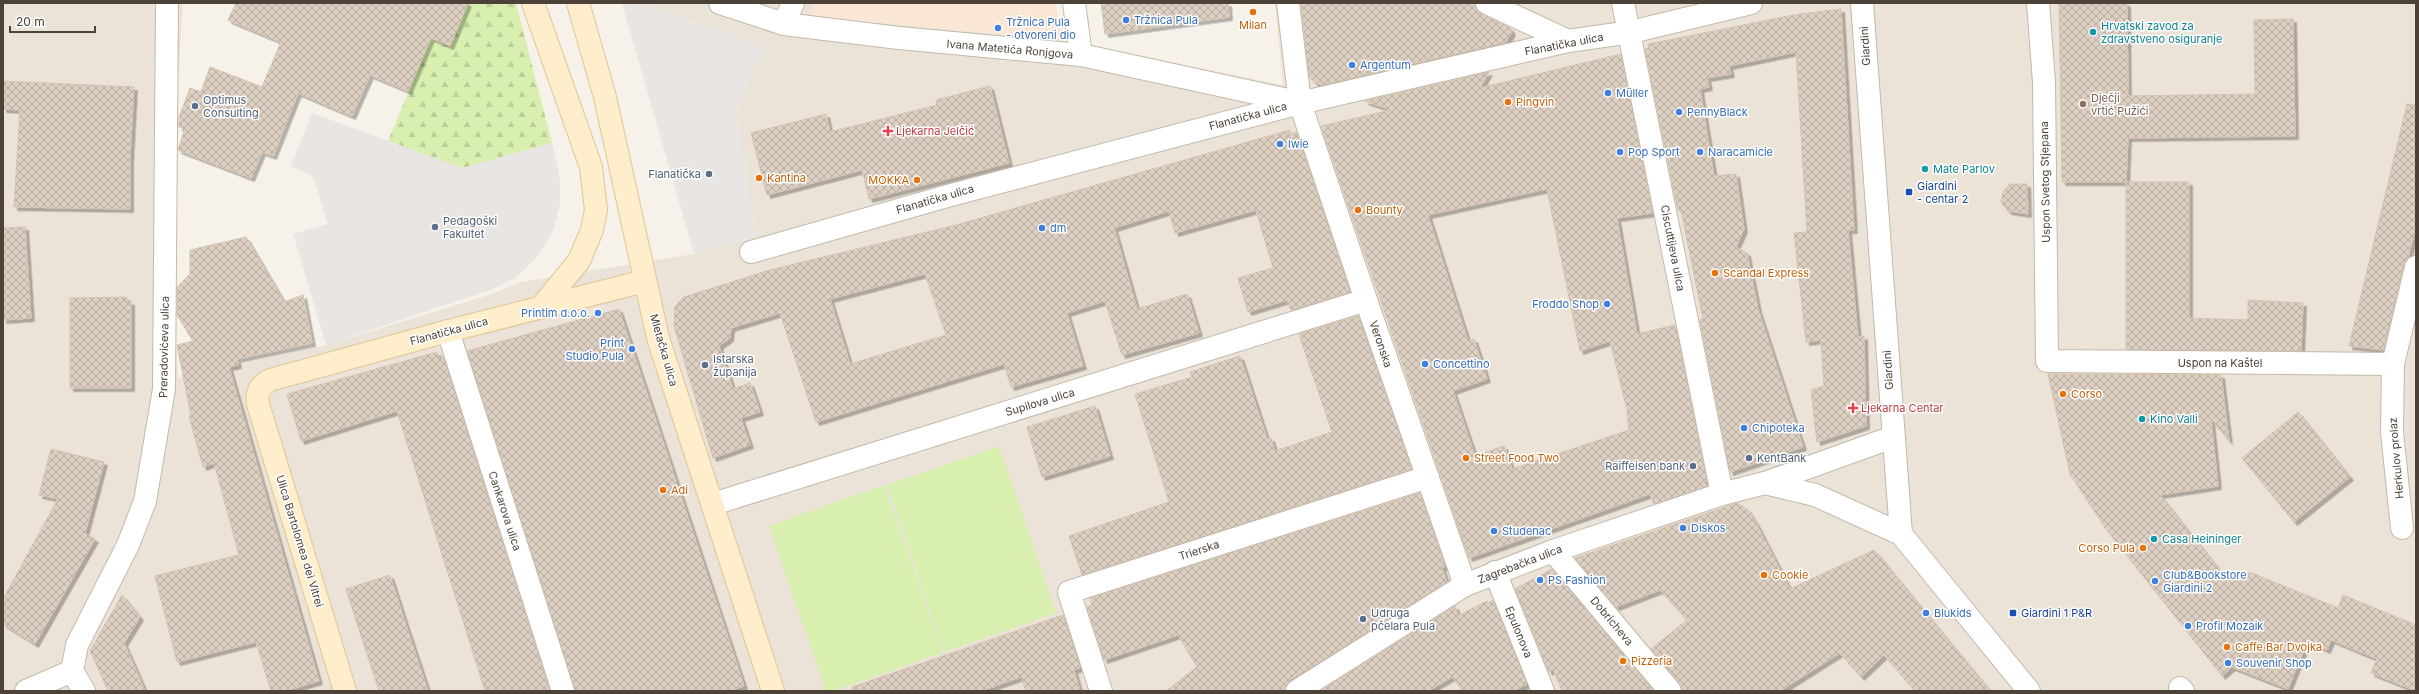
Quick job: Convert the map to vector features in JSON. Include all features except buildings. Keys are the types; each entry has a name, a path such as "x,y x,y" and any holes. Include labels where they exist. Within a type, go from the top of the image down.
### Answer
{"main road":[{"path":"533,3 591,167 596,210 592,230 579,261 541,307"},
{"name":"Mletačka ulica","path":"578,3 605,97 658,338 773,691"},
{"name":"Flanatička ulica","path":"258,391 262,385 270,380 448,331 645,281"},
{"name":"Ulica Bartolomea dei Vitrei","path":"258,391 258,404 345,691"}],"street":[{"name":"Preradovićeva ulica","path":"72,670 77,645 128,544 145,501 162,406 164,389 166,3"},
{"name":"Ivana Matetića Ronjgova","path":"720,3 784,24 899,38 1081,55 1300,103"},
{"path":"784,24 793,3"},
{"path":"1074,3 1081,55"},
{"name":"Veronska","path":"1288,3 1300,103 1366,300 1465,585"},
{"path":"1487,3 1568,41"},
{"name":"Ciscuttijeva ulica","path":"1624,3 1722,494"},
{"name":"Flanatička ulica","path":"751,252 951,194 1300,103 1568,41 1631,32 1751,3"},
{"name":"Giardini","path":"1862,3 1901,534"},
{"name":"Uspon Svetog Stjepana","path":"2038,3 2044,82 2047,361"},
{"name":"Herkulov prolaz","path":"2402,528 2392,432 2393,364 2416,267"},
{"name":"Supilova ulica","path":"713,504 1366,300"},
{"name":"Cankarova ulica","path":"448,331 562,691"},
{"name":"Uspon na Kaštel","path":"2047,361 2393,364"},
{"name":"Zagrebačka ulica","path":"1297,691 1465,585 1495,572 1722,494 1765,483 1893,437"},
{"name":"Trierska","path":"1102,691 1069,592 1428,476"},
{"name":"Zagrebačka ulica","path":"1765,483 1815,495 1901,534"},
{"path":"1901,534 2029,691"},
{"name":"Dobricheva","path":"1553,551 1670,691"},
{"name":"Epulonova","path":"1495,572 1543,691"},
{"path":"26,691 72,670 84,691"}],"shaded area":[{"path":"3,3 183,3 175,125 177,150 173,302 178,378 326,345 492,294 521,282 694,254 756,237 736,111 765,47 640,3 815,3 809,16 1062,40 1283,85 1275,3 2416,3 2416,691 3,691"},
{"name":"Flanatička","path":"622,3 640,3 765,47 736,111 756,237 694,254"},
{"name":"Tržnica Pula - otvoreni dio","path":"815,3 1056,3 1062,40 809,16"},
{"name":"Pedagoški Fakultet","path":"312,113 462,168 552,143 560,179 560,205 553,231 540,253 517,277 490,290 326,345 293,234 328,224 313,176 291,166"}],"green space":[{"path":"468,3 516,3 552,143 462,168 388,141 431,38"},
{"path":"999,446 1056,613 944,652 887,485"},
{"path":"884,485 943,653 832,691 826,691 769,526"}],"place":[{"name":"Milan","path":"1253,12"},
{"name":"Tržnica Pula","path":"1126,20"},
{"name":"Tržnica Pula - otvoreni dio","path":"998,28"},
{"name":"Hrvatski zavod za zdravstveno osiguranje","path":"2093,32"},
{"name":"Argentum","path":"1352,65"},
{"name":"Müller","path":"1608,93"},
{"name":"Pingvin","path":"1508,102"},
{"name":"Dječji vrtić Pužići","path":"2083,104"},
{"name":"Optimus Consulting","path":"195,106"},
{"name":"PennyBlack","path":"1679,112"},
{"name":"Ljekarna Jelčić","path":"888,131"},
{"name":"lwie","path":"1280,144"},
{"name":"Pop Sport","path":"1620,152"},
{"name":"Naracamicie","path":"1700,152"},
{"name":"Mate Parlov","path":"1925,169"},
{"name":"Flanatička","path":"709,174"},
{"name":"Kantina","path":"759,178"},
{"name":"MOKKA","path":"917,180"},
{"name":"Giardini - centar 2","path":"1909,192"},
{"name":"Bounty","path":"1358,210"},
{"name":"Pedagoški Fakultet","path":"435,227"},
{"name":"dm","path":"1042,228"},
{"name":"Scandal Express","path":"1715,273"},
{"name":"Froddo Shop","path":"1607,304"},
{"name":"Printim d.o.o.","path":"598,313"},
{"name":"Print Studio Pula","path":"632,349"},
{"name":"Concettino","path":"1425,364"},
{"name":"Istarska županija","path":"705,365"},
{"name":"Corso","path":"2063,394"},
{"name":"Ljekarna Centar","path":"1853,408"},
{"name":"Kino Valli","path":"2142,419"},
{"name":"Chipoteka","path":"1744,428"},
{"name":"Street Food Two","path":"1466,458"},
{"name":"KentBank","path":"1749,458"},
{"name":"Raiffeisen bank","path":"1693,466"},
{"name":"Adi","path":"663,490"},
{"name":"Diskos","path":"1683,528"},
{"name":"Studenac","path":"1494,531"},
{"name":"Casa Heininger","path":"2154,539"},
{"name":"Corso Pula","path":"2143,548"},
{"name":"Cookie","path":"1764,575"},
{"name":"PS Fashion","path":"1540,580"},
{"name":"Club&Bookstore Giardini 2","path":"2155,581"},
{"name":"Blukids","path":"1926,613"},
{"name":"Giardini 1 P&R","path":"2013,613"},
{"name":"Udruga pčelara Pula","path":"1363,619"},
{"name":"Profil Mozaik","path":"2188,626"},
{"name":"Caffe Bar Dvojka","path":"2227,647"},
{"name":"Pizzeria","path":"1623,661"},
{"name":"Souvenir Shop","path":"2228,663"}]}
